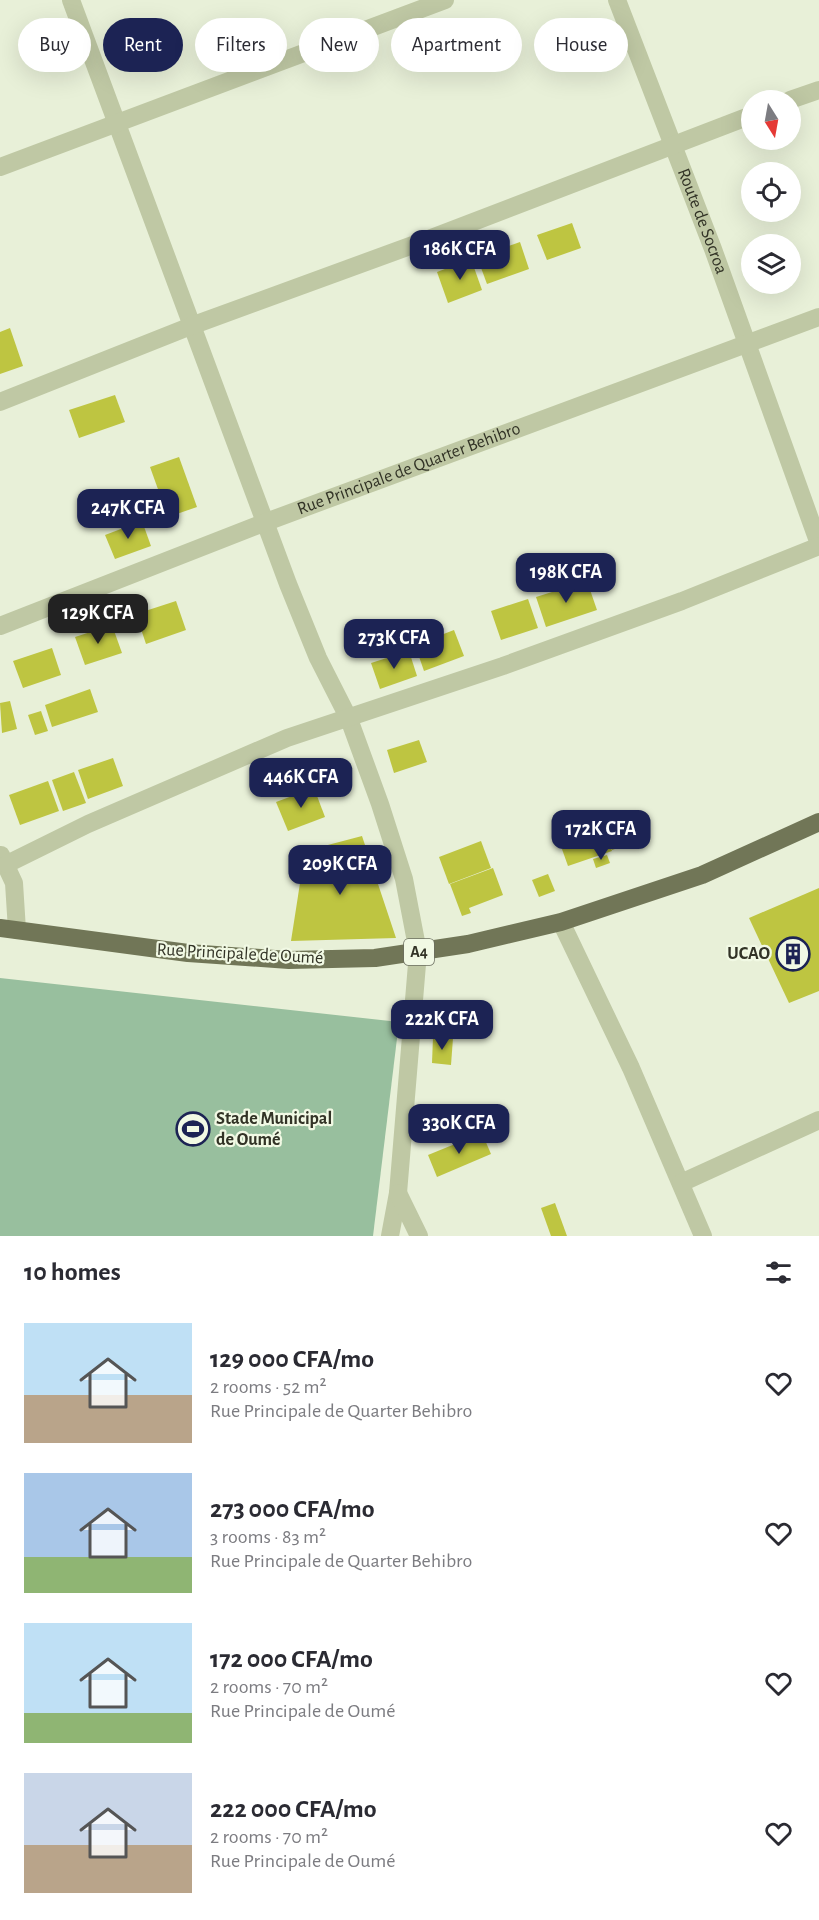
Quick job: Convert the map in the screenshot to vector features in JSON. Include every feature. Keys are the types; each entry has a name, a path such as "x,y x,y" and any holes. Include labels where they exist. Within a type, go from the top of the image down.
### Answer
{"main road":[{"name":"Rue Principale de Oumé","path":"9,929 177,952 289,960 375,958 468,944 561,922 702,875 819,822"}],"street":[{"path":"71,0 191,326 318,658 349,719 404,879 418,952 398,1193 390,1236"},
{"path":"0,167 445,0"},
{"name":"Route de Socroa","path":"618,0 674,144 819,545"},
{"path":"801,96 819,90"},
{"path":"0,402 191,326 422,242 741,119"},
{"name":"Rue Principale de Quarter Behibro","path":"0,626 266,522 819,317"},
{"path":"9,929 14,883 4,859 245,755 682,601 819,545"},
{"path":"561,922 631,1068 703,1236"},
{"path":"681,1184 819,1120"},
{"path":"398,1193 419,1236"}],"green space":[{"name":"Stade Municipal de Oumé","path":"0,978 399,1022 373,1236 0,1236"}],"building":[{"path":"572,223 581,248 547,260 537,235"},
{"path":"520,242 529,269 487,284 477,257"},
{"path":"471,259 482,290 448,303 437,272"},
{"path":"10,328 23,366 0,374 0,332"},
{"path":"115,395 125,422 79,438 69,410"},
{"path":"179,457 197,507 168,517 150,467"},
{"path":"142,521 151,546 115,559 105,535"},
{"path":"587,581 597,610 546,627 536,597"},
{"path":"528,599 538,628 501,640 491,611"},
{"path":"176,601 186,630 146,644 136,614"},
{"path":"112,625 122,653 85,665 75,637"},
{"path":"454,630 464,656 424,671 415,645"},
{"path":"52,648 61,675 23,688 13,661"},
{"path":"409,651 417,676 380,689 371,663"},
{"path":"90,689 98,712 52,727 45,705"},
{"path":"10,701 17,729 2,733 0,703"},
{"path":"41,711 48,731 35,735 28,715"},
{"path":"419,740 427,762 394,773 387,750"},
{"path":"113,758 123,786 88,799 78,770"},
{"path":"74,772 86,803 63,811 52,780"},
{"path":"48,781 59,811 20,825 9,795"},
{"path":"314,788 325,817 288,831 276,802"},
{"path":"602,823 612,851 568,866 558,838"},
{"path":"619,830 624,846 612,850 607,834"},
{"path":"362,836 396,938 291,941 305,851"},
{"path":"481,841 491,868 449,884 439,857"},
{"path":"607,855 610,863 596,868 593,859"},
{"path":"493,868 503,895 469,908 471,913 462,916 450,884"},
{"path":"548,874 555,891 539,897 532,880"},
{"name":"UCAO","path":"819,888 819,991 789,1003 749,918"},
{"path":"433,1037 453,1038 451,1065 432,1063"},
{"path":"482,1133 491,1154 437,1177 428,1155"},
{"path":"555,1203 567,1236 551,1236 541,1208"}],"place":[{"name":"UCAO","path":"793,954"},
{"name":"Stade Municipal de Oumé","path":"193,1129"}]}
